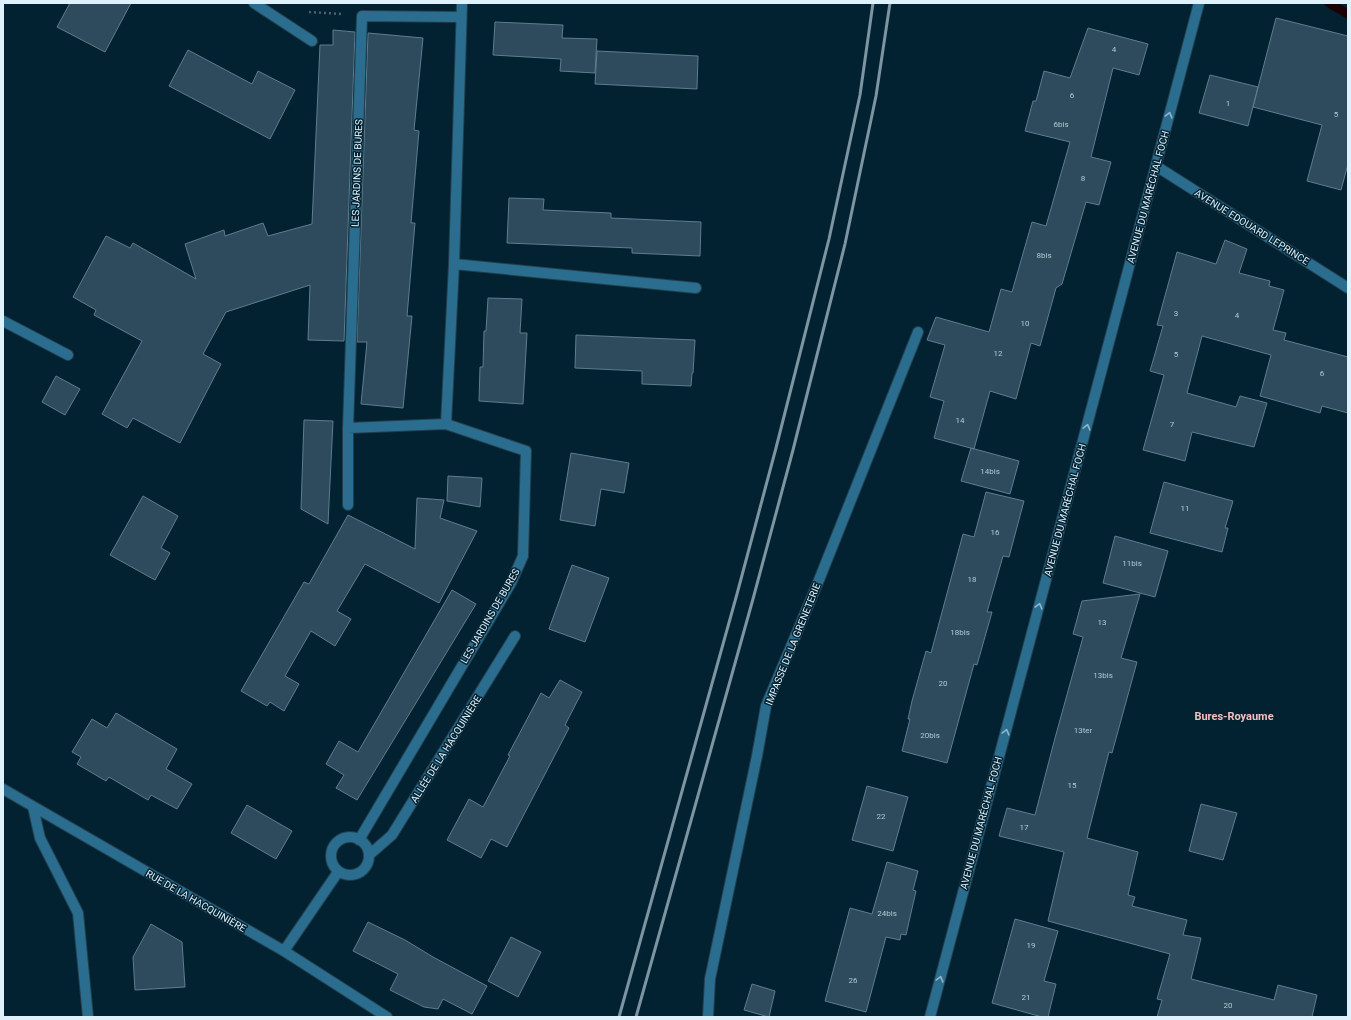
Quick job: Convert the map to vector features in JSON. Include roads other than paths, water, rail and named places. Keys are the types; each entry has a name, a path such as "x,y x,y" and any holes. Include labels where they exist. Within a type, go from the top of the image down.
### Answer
{"street":[{"path":"254,3 312,40"},
{"path":"446,424 454,264 460,17 462,3"},
{"name":"AVENUE DU MARÉCHAL FOCH","path":"930,1017 1199,3"},
{"name":"LES JARDINS DE BURES","path":"348,505 348,428 362,16 460,17"},
{"name":"AVENUE EDOUARD LEPRINCE","path":"1156,166 1348,288"},
{"path":"454,264 696,288"},
{"path":"3,321 68,354"},
{"name":"IMPASSE DE LA GRENETERIE","path":"708,1017 710,979 757,756 766,706 822,573 918,332"},
{"name":"LES JARDINS DE BURES","path":"348,428 446,424 526,451 523,556 511,583 359,840"},
{"name":"ALLÉE DE LA HACQUINIÈRE","path":"369,854 392,835 515,636"},
{"name":"RUE DE LA HACQUINIÈRE","path":"3,789 284,951 387,1017"},
{"path":"33,807 40,838 78,913 88,1017"},
{"path":"347,837 359,840 364,844 369,854 366,866 362,871 356,874 344,875 338,872 331,861 332,848 336,843 347,837"},
{"path":"284,951 338,872"}],"waterway":[{"path":"1329,3 1348,14"}],"railway":[{"path":"619,1017 737,594 829,239 860,95 873,3"},
{"path":"636,1017 753,599 793,450 845,244 876,96 890,3"}],"district":[{"name":"Bures-Royaume","path":"1234,716"}]}
